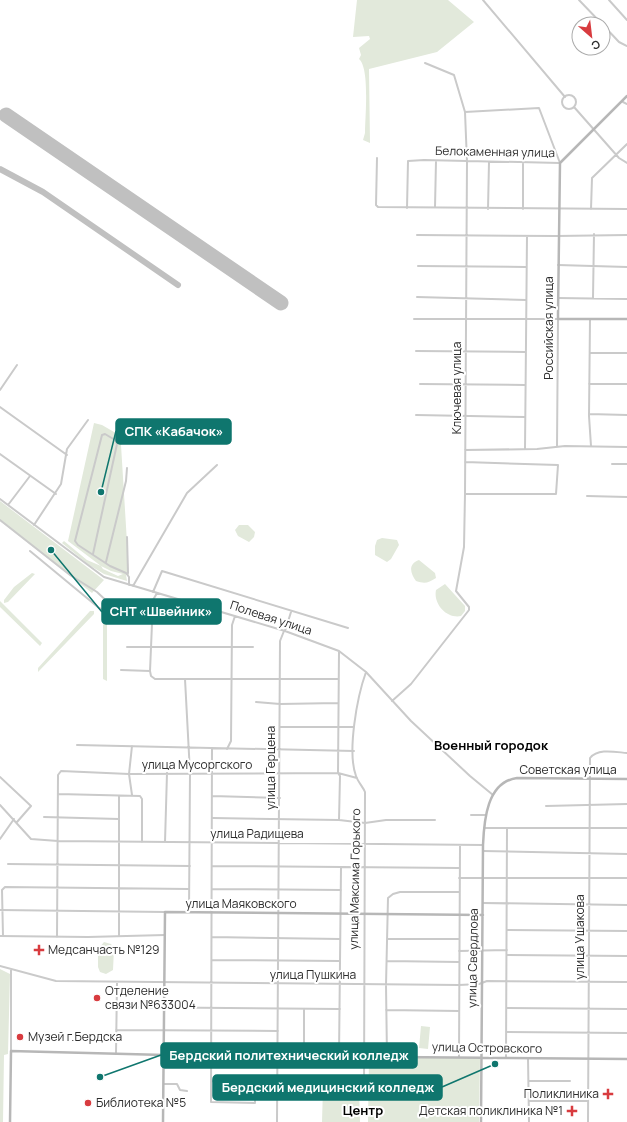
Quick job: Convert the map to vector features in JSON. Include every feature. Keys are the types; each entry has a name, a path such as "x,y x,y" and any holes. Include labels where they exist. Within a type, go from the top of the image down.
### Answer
{"street":[{"path":"483,0 565,97"},
{"path":"579,0 595,16"},
{"path":"609,0 627,20"},
{"path":"611,32 620,42 627,46"},
{"name":"Ключевая улица","path":"392,701 411,684 469,610 469,607 456,591 464,547 465,494 467,162 465,112 454,75 425,63"},
{"path":"565,97 571,96 575,99 574,107 592,129 616,154 627,162"},
{"name":"Белокаменная улица","path":"407,208 408,161 560,163 592,129 623,102 627,96"},
{"path":"565,97 563,103 565,107 569,109 574,107"},
{"path":"623,102 627,104"},
{"path":"465,112 539,108 560,163"},
{"path":"591,209 592,178 627,144"},
{"path":"377,158 376,205 378,207 560,210 627,209"},
{"path":"435,207 436,161"},
{"path":"488,209 489,162"},
{"path":"523,163 523,209"},
{"name":"Российская улица","path":"557,446 560,163"},
{"path":"593,298 594,234"},
{"path":"417,235 627,235"},
{"path":"525,449 525,319 527,236"},
{"path":"558,265 627,267"},
{"path":"418,266 526,267"},
{"path":"417,297 526,300"},
{"path":"558,298 627,299"},
{"path":"414,318 627,319"},
{"path":"590,319 589,414 591,446"},
{"path":"416,351 525,352"},
{"path":"590,352 627,353"},
{"path":"0,390 17,365"},
{"path":"420,384 465,383 525,385"},
{"path":"589,384 627,384"},
{"path":"0,407 67,455"},
{"path":"589,414 627,415"},
{"path":"416,416 465,415 525,417"},
{"path":"34,525 56,494 61,484 68,449 88,420"},
{"path":"93,554 117,444 115,440 105,434 102,435 75,541 78,545 106,562 128,574"},
{"path":"465,450 525,449 557,446 627,448"},
{"path":"0,454 56,494"},
{"path":"465,462 558,465 556,494 465,494"},
{"path":"612,464 627,464"},
{"path":"133,586 187,494 217,465"},
{"path":"106,562 126,481 127,468"},
{"path":"8,505 30,476"},
{"path":"587,496 627,497"},
{"name":"Полевая улица","path":"0,499 104,577 129,586 284,631 339,651 366,672 392,701 446,754 493,795"},
{"path":"0,520 70,575 97,592 112,607 109,613 99,608 30,551"},
{"path":"127,537 129,586"},
{"path":"152,592 162,571 291,612 348,628"},
{"path":"157,593 153,600 150,671 155,679 338,679"},
{"name":"улица Герцена","path":"277,1122 280,842 280,641 291,612"},
{"path":"227,749 231,741 230,679 232,625 235,616"},
{"path":"127,647 253,647"},
{"path":"339,651 337,727 338,773 340,776 339,820"},
{"path":"121,670 150,671"},
{"name":"улица Максима Горького","path":"364,1089 363,985 365,792 357,778 354,767 354,727 360,688 366,672"},
{"path":"185,678 190,772 189,912"},
{"path":"256,702 280,704 338,703"},
{"path":"280,727 354,727"},
{"path":"77,745 354,751"},
{"path":"132,746 129,774 132,795"},
{"path":"212,748 211,1102 255,1103 255,1082"},
{"name":"улица Ушакова","path":"588,1122 590,758 594,754 627,753"},
{"name":"улица Мусоргского","path":"58,794 58,775 61,772 129,774 190,772 280,774 338,773 357,778"},
{"path":"165,842 166,773"},
{"path":"0,777 31,806 17,822 0,805"},
{"name":"Советская улица","path":"493,795 500,785 513,778 627,779"},
{"path":"57,937 58,794 140,796 142,799 142,842"},
{"name":"улица Свердлова","path":"481,1122 483,845 484,828 493,795"},
{"path":"119,796 119,935"},
{"path":"212,796 280,798"},
{"path":"546,806 627,804"},
{"path":"471,815 487,815"},
{"path":"44,817 119,819"},
{"path":"212,818 339,820 365,822 386,820 435,820"},
{"path":"0,838 14,819"},
{"name":"улица Радищева","path":"17,822 31,839 58,841 483,845"},
{"path":"484,828 627,828"},
{"path":"506,1057 508,950 507,828"},
{"path":"459,1056 460,845"},
{"path":"484,851 627,854"},
{"path":"8,864 57,866 190,866"},
{"path":"212,866 460,868"},
{"path":"339,1056 341,868"},
{"path":"460,878 627,878"},
{"path":"165,934 57,937 1,936 2,890 5,887 189,889"},
{"path":"212,889 341,890"},
{"path":"387,1057 386,985 388,898 396,892 459,892"},
{"path":"483,903 627,905"},
{"name":"улица Маяковского","path":"1,910 340,913 364,915 482,915"},
{"path":"163,1122 165,1055 165,912"},
{"path":"508,930 627,931"},
{"path":"212,937 340,939"},
{"path":"387,939 459,939"},
{"path":"459,951 508,950"},
{"path":"507,955 627,956"},
{"path":"212,960 340,961"},
{"path":"387,962 459,962"},
{"name":"улица Пушкина","path":"0,966 56,982 459,985 482,983 487,981 627,982"},
{"path":"10,1122 11,970"},
{"path":"116,1053 117,983"},
{"path":"117,1008 340,1009"},
{"path":"507,1008 627,1009"},
{"path":"304,1009 304,1056"},
{"path":"386,1010 459,1011"},
{"path":"116,1030 278,1031"},
{"path":"506,1032 627,1034"},
{"name":"улица Островского","path":"11,1051 165,1055 387,1057 459,1056 627,1059"},
{"path":"528,1058 529,1122"},
{"path":"211,1081 266,1082"},
{"path":"529,1081 570,1081"},
{"path":"164,1084 177,1084 180,1090 187,1091"},
{"path":"529,1101 588,1101"}],"shaded area":[{"path":"357,0 448,0 474,22 437,52 369,69 370,143 363,140 365,133 366,82 365,72 359,59 361,55 359,48 370,39 369,36 353,37"},
{"path":"94,423 102,425 126,439 121,445 129,575 126,575 127,581 104,574 89,565 62,543 64,541 87,560 101,566 68,541","holes":["101,566 111,571 123,574 118,576 103,569"]},
{"path":"0,501 104,580 92,593 0,521"},
{"path":"239,525 248,525 255,532 254,537 249,542 238,536 235,530"},
{"path":"382,538 397,540 399,545 391,559 387,562 375,555 377,540"},
{"path":"419,560 435,573 436,578 426,582 416,581 412,575 411,569 413,564"},
{"path":"32,573 35,574 8,602 4,603 4,600 14,587"},
{"path":"445,584 465,606 465,611 461,616 446,613 439,605 436,590"},
{"path":"0,601 42,643 40,646 0,607"},
{"path":"90,611 94,611 94,614 38,672 38,668"},
{"path":"105,614 107,616 107,681 103,679 103,620"},
{"path":"104,942 111,944 114,949 113,970 106,974 100,972 98,967 98,949"},
{"path":"0,969 10,974 8,1054 4,1055 3,1122 0,1122"},
{"path":"421,1026 430,1027 428,1049 419,1048"},
{"path":"369,1058 480,1058 479,1122 368,1122"},
{"path":"323,1087 356,1087 359,1089 360,1122 322,1122"}],"taxiway":[{"path":"0,169 43,192 178,285"}],"runway":[{"path":"6,115 281,303"}],"place":[{"name":"СПК «Кабачок»","path":"101,492"},
{"name":"СНТ «Швейник»","path":"51,550"},
{"name":"Медсанчасть №129","path":"39,950"},
{"name":"Отделение связи №633004","path":"97,998"},
{"name":"Музей г.Бердска","path":"20,1037"},
{"name":"Бердский медицинский колледж","path":"495,1064"},
{"name":"Бердский политехнический колледж","path":"100,1077"},
{"name":"Поликлиника","path":"608,1094"},
{"name":"Библиотека №5","path":"88,1103"},
{"name":"Детская поликлиника №1","path":"572,1111"}],"district":[{"name":"Военный городок","path":"491,745"},
{"name":"Центр","path":"363,1110"}]}
